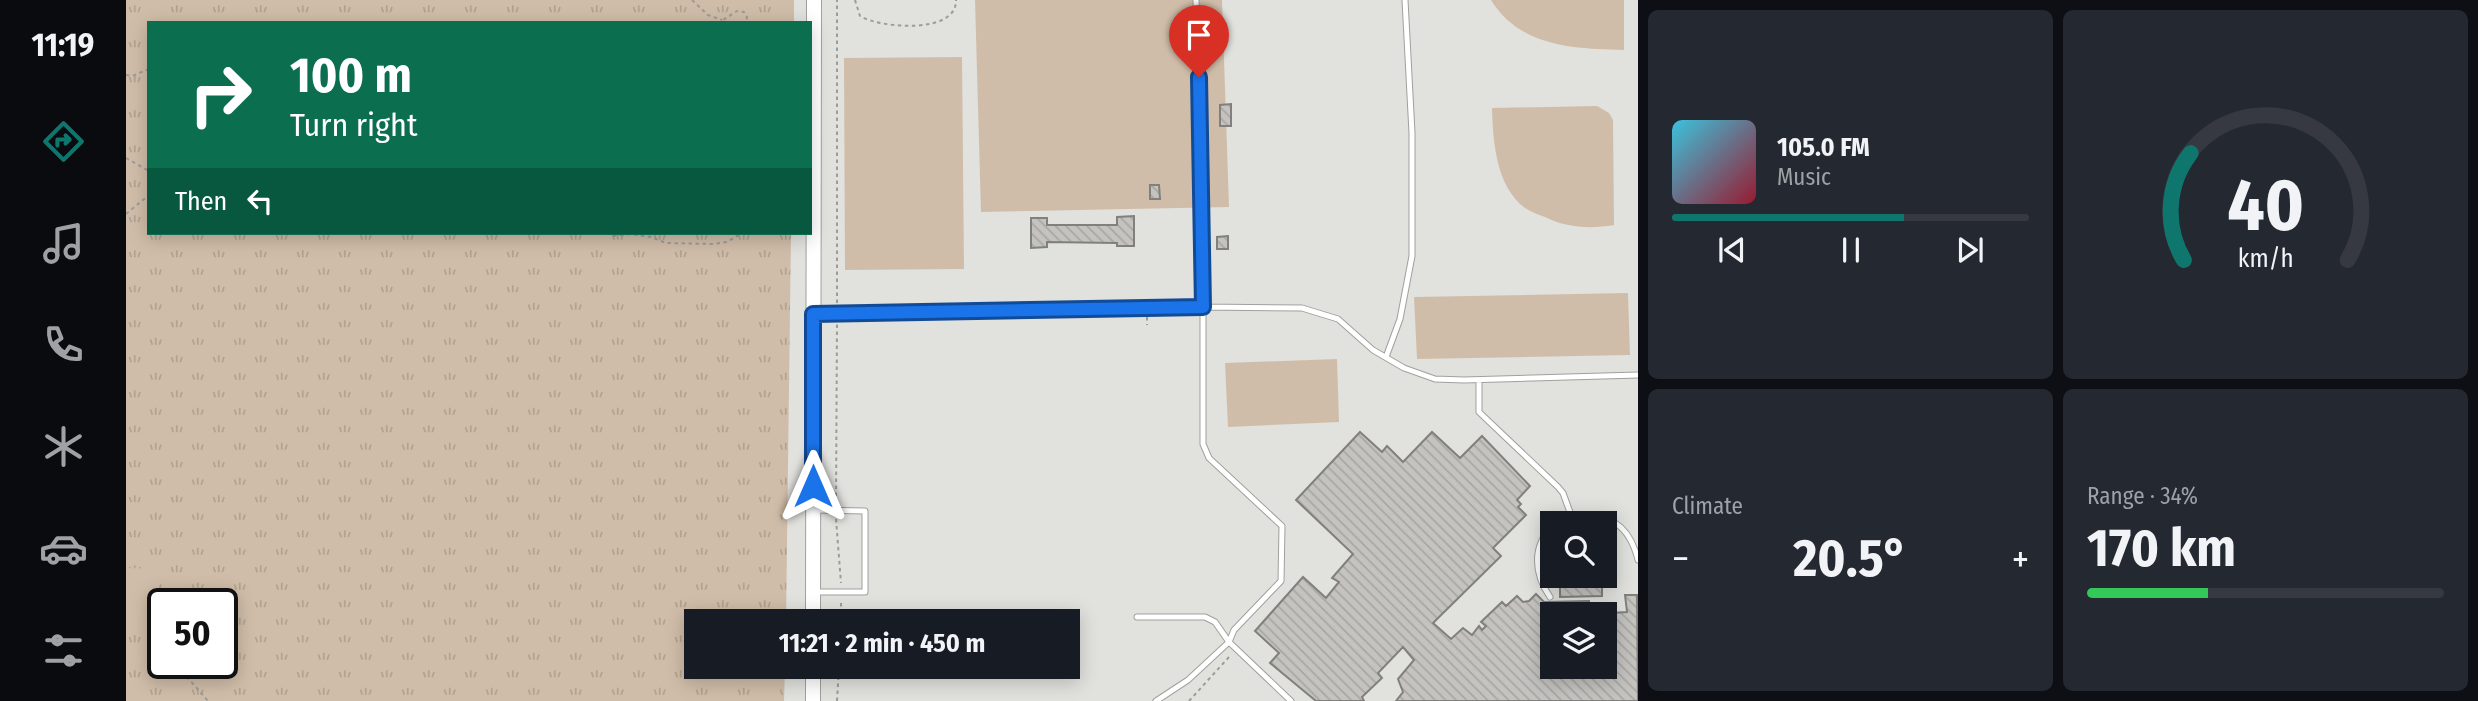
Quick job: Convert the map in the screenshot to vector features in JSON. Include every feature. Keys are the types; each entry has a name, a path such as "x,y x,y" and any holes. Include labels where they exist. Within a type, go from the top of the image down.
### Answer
{"main road":[{"path":"813,609 814,0"},
{"path":"813,679 813,701"}],"lane":[{"path":"1156,701 1188,680 1229,642 1234,630 1281,580 1282,526 1209,458 1203,444 1203,206 1196,0"},
{"path":"1386,357 1400,319 1412,256 1412,133 1405,0"},
{"path":"813,314 1203,307 1302,308 1338,320 1373,350 1404,368 1435,379 1638,375"},
{"path":"1479,380 1479,412 1558,487 1570,511"},
{"path":"813,510 865,512 865,592 813,592"},
{"path":"1617,524 1633,542 1638,560"},
{"path":"1540,550 1536,566 1540,582"},
{"path":"1544,588 1550,597"},
{"path":"1138,617 1205,617 1215,622 1229,642 1292,701"}],"path":[{"path":"692,0 708,15 723,20 737,11 744,12 746,21"},
{"path":"837,0 837,300"},
{"path":"855,0 860,16 877,23 926,25 951,13 956,7 956,0"},
{"path":"126,75 132,76 147,70"},
{"path":"126,158 147,170"},
{"path":"126,214 147,197"},
{"path":"613,236 622,235"},
{"path":"638,235 666,243 712,244 727,242 739,235"},
{"path":"1147,316 1147,325"},
{"path":"837,324 836,511 841,557 841,609"},
{"path":"1189,701 1229,657"},
{"path":"189,679 208,701"},
{"path":"837,701 838,679"}],"green space":[{"path":"126,0 794,0 794,21 147,21 147,235 791,235 786,609 684,609 684,679 785,679 784,701 126,701"},
{"path":"975,0 1222,0 1229,207 981,212"},
{"path":"1491,0 1624,0 1624,50 1568,46 1533,36 1517,28 1503,16"},
{"path":"962,57 964,269 845,270 844,58"},
{"path":"1597,106 1609,113 1613,120 1614,225 1570,225 1553,221 1525,208 1515,199 1502,176 1495,149 1492,108"},
{"path":"1628,293 1630,355 1417,359 1414,297"},
{"path":"1337,359 1339,422 1228,427 1225,363"},
{"path":"126,568 159,569 159,588 147,588 147,633 126,633"}],"building":[{"path":"1231,104 1231,126 1220,126 1220,105"},
{"path":"1150,185 1159,185 1160,199 1150,199"},
{"path":"1134,216 1134,246 1117,246 1117,243 1047,242 1047,247 1031,248 1031,218 1047,218 1047,225 1117,225 1117,217"},
{"path":"1228,236 1228,249 1217,249 1217,237"},
{"path":"1360,432 1382,452 1387,446 1403,462 1432,432 1460,458 1482,436 1530,486 1517,500 1521,504 1518,507 1526,515 1493,548 1501,556 1433,623 1451,639 1463,628 1472,635 1479,626 1482,630 1486,626 1481,622 1502,602 1506,606 1517,596 1523,602 1529,601 1536,594 1544,602 1540,602 1540,679 1617,679 1617,613 1627,612 1625,595 1637,595 1638,701 1396,701 1403,692 1398,679 1414,660 1403,647 1378,673 1382,678 1362,697 1364,701 1316,701 1270,663 1279,653 1255,631 1303,577 1326,598 1339,582 1332,578 1353,554 1296,500"},
{"path":"1560,588 1602,588 1602,596 1560,597"}],"route":[{"path":"813,486 813,314 1203,307 1199,77"}]}
